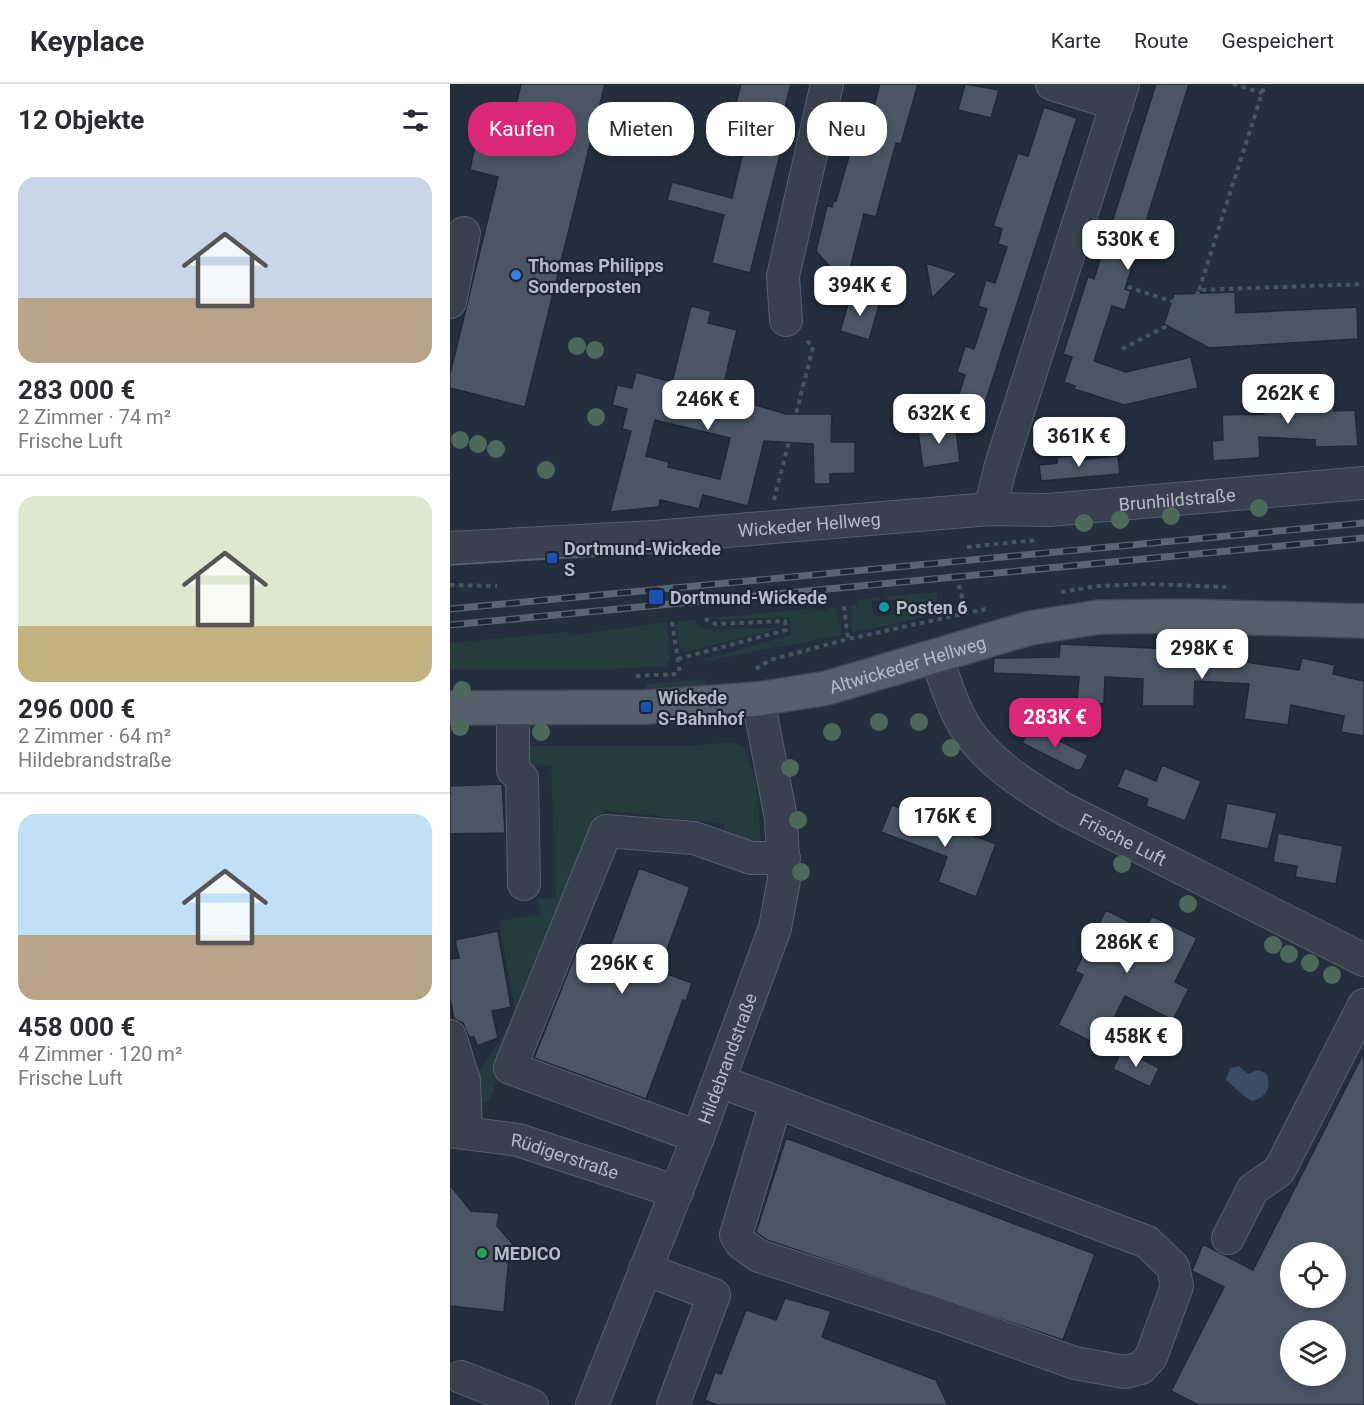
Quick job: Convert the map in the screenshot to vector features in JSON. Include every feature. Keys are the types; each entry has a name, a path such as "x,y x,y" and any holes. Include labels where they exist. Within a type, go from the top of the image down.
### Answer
{"main road":[{"name":"Altwickeder Hellweg","path":"450,708 646,707 760,686 827,688 1030,628 1099,617 1187,616 1364,621"}],"street":[{"path":"786,320 783,276 827,84"},
{"path":"990,509 1004,454 1120,94 1052,84"},
{"path":"450,302 464,233"},
{"name":"Brunhildstraße","path":"990,509 1049,510 1364,483"},
{"name":"Wickeder Hellweg","path":"450,548 767,527 990,509"},
{"name":"Frische Luft","path":"936,657 961,719 991,758 1038,794 1364,960"},
{"name":"Hildebrandstraße","path":"592,1405 698,1137 775,928 783,890 784,858 781,818 760,686"},
{"path":"513,708 513,770 522,778 524,884"},
{"path":"698,1137 510,1068 606,831 694,838 751,858 784,858"},
{"path":"1228,1238 1253,1189 1279,1171 1364,1005"},
{"path":"450,1035 464,1081 458,1132"},
{"path":"719,1081 776,1102 1147,1242 1173,1267 1177,1286 1151,1357 1141,1368 1125,1372 1075,1363 943,1316 759,1256 742,1244 736,1235 776,1102"},
{"name":"Rüdigerstraße","path":"458,1132 528,1143 677,1191"},
{"path":"645,1269 714,1295 673,1405"},
{"path":"461,1377 532,1405"}],"path":[{"path":"1233,84 1262,93"},
{"path":"1122,349 1190,314 1265,84"},
{"path":"1119,284 1192,308"},
{"path":"1199,290 1364,284"},
{"path":"767,527 813,347 786,320"},
{"path":"450,585 496,586"},
{"path":"760,686 752,672 770,660 848,639 966,614 959,585"},
{"path":"844,606 848,639"},
{"path":"678,659 786,630 785,621 716,624 705,619"},
{"path":"626,677 682,674 672,622"}],"green space":[{"path":"937,592 937,610 931,615 852,633 849,606 857,604 857,600 878,597 879,600 871,601 874,617 896,614 895,600 887,600 887,596"},
{"path":"837,607 842,635 689,664 791,635 790,617 716,620 714,618 815,608 816,611 828,610 828,608"},
{"path":"695,620 696,624 705,630 780,628 686,652 679,647 677,621"},
{"path":"667,622 670,658 666,666 592,670 450,669 450,643 568,632 569,636"},
{"path":"705,679 706,688 647,694 646,684"},
{"path":"733,742 744,748 756,782 761,841 753,847 723,834 725,824 606,810 559,912 489,1102 479,1103 478,1072 501,1040 515,1010 499,921 539,914 537,899 556,898 551,765 531,764 523,746 691,746"}],"water":[{"path":"1239,1066 1248,1074 1258,1070 1266,1073 1268,1087 1265,1094 1252,1101 1226,1080 1230,1068"}],"building":[{"name":"Thomas Philipps Sonderposten","path":"521,84 605,84 601,102 588,102 588,153 525,407 450,388 450,374 498,177 470,170 473,156 576,156 576,102 517,102"},
{"path":"741,84 791,84 786,102 736,102"},
{"path":"880,84 918,84 901,144 896,143 876,217 864,214 845,288 826,283 830,267 816,251 827,206 832,207 834,200 836,201 849,156 887,156 887,102 875,102"},
{"path":"965,84 999,90 991,118 958,110"},
{"path":"1156,84 1189,84 1125,289 1131,291 1125,310 1112,306 1094,361 1126,372 1191,357 1198,388 1124,405 1074,389 1075,386 1064,382 1072,357 1063,354 1088,276 1094,279"},
{"path":"1044,107 1077,118 984,406 958,398 965,375 957,372 965,346 974,349 987,309 978,306 986,280 995,283 1007,247 998,244 1002,229 993,226 1018,153 1028,156"},
{"path":"742,156 780,156 750,273 712,263 724,215 667,200 672,182 732,198"},
{"path":"926,263 957,273 932,298"},
{"path":"1235,292 1236,313 1357,307 1358,339 1209,348 1164,324 1174,294"},
{"path":"851,294 880,302 869,340 840,331"},
{"path":"691,306 711,311 708,323 737,330 721,395 786,414 832,414 831,442 855,442 855,473 830,474 830,484 814,484 813,444 764,441 748,506 703,495 699,509 660,500 659,507 610,512 631,431 622,429 627,409 612,405 617,385 632,388 636,372 672,382","holes":["655,420 730,438 720,479 668,467 669,462 646,456"]},
{"path":"1333,389 1334,411 1355,410 1358,446 1315,447 1315,440 1259,437 1260,456 1257,458 1213,461 1212,441 1223,440 1222,415 1264,414 1264,409 1281,408 1282,391"},
{"path":"955,422 960,462 923,468 918,431 935,428 934,424"},
{"path":"1078,456 1079,460 1118,456 1120,474 1041,481 1039,465 1057,463 1057,457"},
{"path":"1060,644 1220,651 1220,658 1299,670 1302,658 1335,665 1333,674 1364,681 1364,736 1341,732 1344,716 1291,705 1288,725 1244,719 1249,684 1195,681 1194,706 1142,706 1143,679 1105,677 1104,704 1077,702 1079,677 993,673 994,658 1059,657"},
{"path":"1030,726 1088,755 1081,770 1076,770 1022,743"},
{"path":"1162,765 1201,781 1185,821 1146,806 1148,799 1117,787 1125,768 1156,781"},
{"path":"502,784 505,833 450,834 450,786"},
{"path":"1227,803 1277,813 1268,849 1220,839"},
{"path":"892,805 996,844 976,897 938,882 947,857 881,832"},
{"path":"1278,833 1343,846 1336,884 1295,877 1297,866 1273,862"},
{"path":"639,868 690,887 659,971 692,983 686,1001 683,1000 646,1099 534,1058 580,942 608,952"},
{"path":"1106,910 1145,930 1152,916 1197,938 1175,982 1189,989 1173,1020 1125,996 1100,1046 1058,1025 1083,975 1075,971"},
{"path":"498,931 511,1007 492,1011 498,1038 477,1046 474,1037 469,1037 463,1023 454,1019 450,999 450,959 459,958 455,940"},
{"path":"1122,1049 1159,1068 1150,1087 1113,1069"},
{"path":"1364,1052 1364,1405 1198,1405 1171,1391 1224,1287 1192,1271 1203,1244 1253,1270"},
{"path":"786,1138 1095,1254 1063,1340 767,1240 756,1232"},
{"name":"MEDICO","path":"450,1185 471,1211 499,1213 497,1226 518,1250 509,1257 504,1312 450,1306"},
{"path":"785,1298 831,1311 822,1337 936,1380 948,1405 717,1405 705,1400 715,1372 721,1374 746,1310 776,1320"}],"tram line":[{"path":"450,565 642,552"}],"railway":[{"path":"450,609 1364,523"},
{"path":"450,625 1364,538"}],"place":[{"name":"Thomas Philipps Sonderposten","path":"516,275"},
{"name":"Dortmund-Wickede S","path":"552,558"},
{"name":"Dortmund-Wickede","path":"656,597"},
{"name":"Posten 6","path":"884,607"},
{"name":"Wickede S-Bahnhof","path":"646,707"},
{"name":"MEDICO","path":"482,1253"}]}
